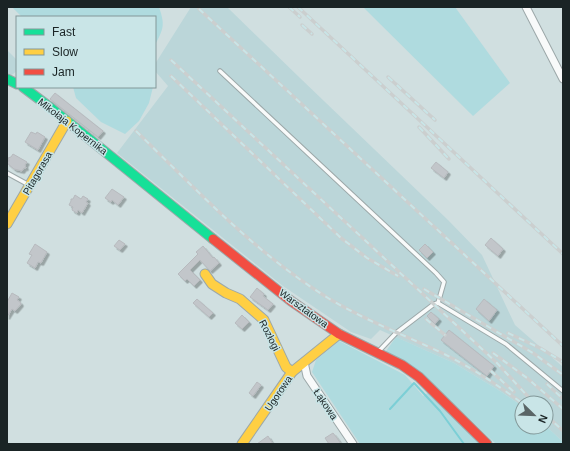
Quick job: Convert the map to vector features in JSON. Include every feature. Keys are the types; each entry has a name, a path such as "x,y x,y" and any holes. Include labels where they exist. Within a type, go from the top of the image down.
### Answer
{"street":[{"path":"526,7 563,79"},
{"path":"7,79 16,84"},
{"name":"Mikołaja Kopernika","path":"24,88 123,165"},
{"name":"Pitagorasa","path":"7,224 67,121"},
{"name":"Warsztatowa","path":"123,165 291,301 339,334 402,365 418,377 487,444"},
{"name":"Rozłogi","path":"205,274 212,284 226,293 240,299 264,320 286,367 292,372"},
{"name":"Ugorowa","path":"242,444 292,372 339,334"},
{"name":"Łąkowa","path":"304,362 307,376 353,444"}],"lane":[{"path":"220,71 436,273 444,282 438,303"},
{"path":"7,173 30,185"},
{"path":"377,352 396,333 434,304 438,303"},
{"path":"438,303 506,344 563,391"}],"shaded area":[{"path":"12,7 159,7 163,26 156,43 156,16 21,16"},
{"path":"191,7 227,7 448,220 482,255 515,325 563,367 563,442 554,434 554,395 514,395 514,401 454,363 380,330 371,339 351,332 283,286 117,153 168,86 156,72 156,62"},
{"path":"363,7 455,7 510,83 473,116"},
{"path":"7,50 16,59 16,72 9,77 7,76"},
{"path":"73,88 153,88 149,103 139,121 125,134 101,122 76,98"},
{"path":"396,337 454,363 514,401 514,435 554,435 554,434 563,442 563,444 496,444 427,378 386,351"},
{"path":"339,341 405,375 423,396 429,392 480,444 360,444 312,372 316,360"}],"building":[{"path":"55,93 103,131 98,137 50,99"},
{"path":"31,132 36,134 37,132 45,137 38,150 25,142"},
{"path":"13,154 27,162 25,165 26,168 22,171 14,169 7,163 9,160 8,158"},
{"path":"436,162 448,172 444,178 431,168"},
{"path":"112,189 124,197 118,205 112,200 111,202 105,198"},
{"path":"75,195 81,199 83,196 88,199 86,202 88,203 82,213 78,210 77,213 72,210 73,207 69,205 71,199 73,199"},
{"path":"491,238 503,249 498,256 485,245"},
{"path":"119,240 125,244 120,250 114,246"},
{"path":"35,244 47,252 41,263 38,262 35,268 27,263 32,255 29,254"},
{"path":"425,244 433,252 427,258 419,250"},
{"path":"203,246 219,263 210,271 200,260 190,270 200,280 194,286 187,279 185,281 178,274 198,254 196,252"},
{"path":"257,288 264,294 263,296 273,304 268,310 250,297"},
{"path":"12,293 19,297 17,300 21,304 15,311 12,309 7,317 7,302"},
{"path":"197,299 213,313 209,317 193,303"},
{"path":"484,299 497,310 489,321 476,309"},
{"path":"431,312 439,319 435,324 427,316"},
{"path":"242,315 249,322 242,329 235,323"},
{"path":"449,330 494,366 487,376 441,340"},
{"path":"257,382 261,385 253,396 249,393"},
{"path":"333,433 341,444 329,444 325,438"},
{"path":"268,436 273,444 257,444"}],"waterway":[{"path":"390,409 414,383 440,411 464,444"}],"railway":[{"path":"289,7 300,17"},
{"path":"298,7 563,254"},
{"path":"199,9 563,346"},
{"path":"302,25 312,34"},
{"path":"171,60 496,362 527,395"},
{"path":"171,76 341,238 367,258 398,276"},
{"path":"388,77 435,120"},
{"path":"419,127 449,159"},
{"path":"136,131 204,198 251,241 301,280 328,298 355,313 461,363 514,397"},
{"path":"424,289 533,353 563,375"},
{"path":"426,319 445,335"},
{"path":"508,333 540,348 563,362"},
{"path":"493,353 527,378 563,409"},
{"path":"491,371 514,392"},
{"path":"547,384 563,399"},
{"path":"554,423 563,431"}],"traffic: fast":[{"path":"7,79 16,84"},
{"path":"24,88 213,239"}],"traffic: slow":[{"path":"7,224 67,121"},
{"path":"205,274 212,284 226,293 240,299 264,320 286,367 292,372"},
{"path":"242,444 292,372 339,334"}],"traffic: jam":[{"path":"213,239 291,301 339,334 402,365 419,377 487,444"}]}
